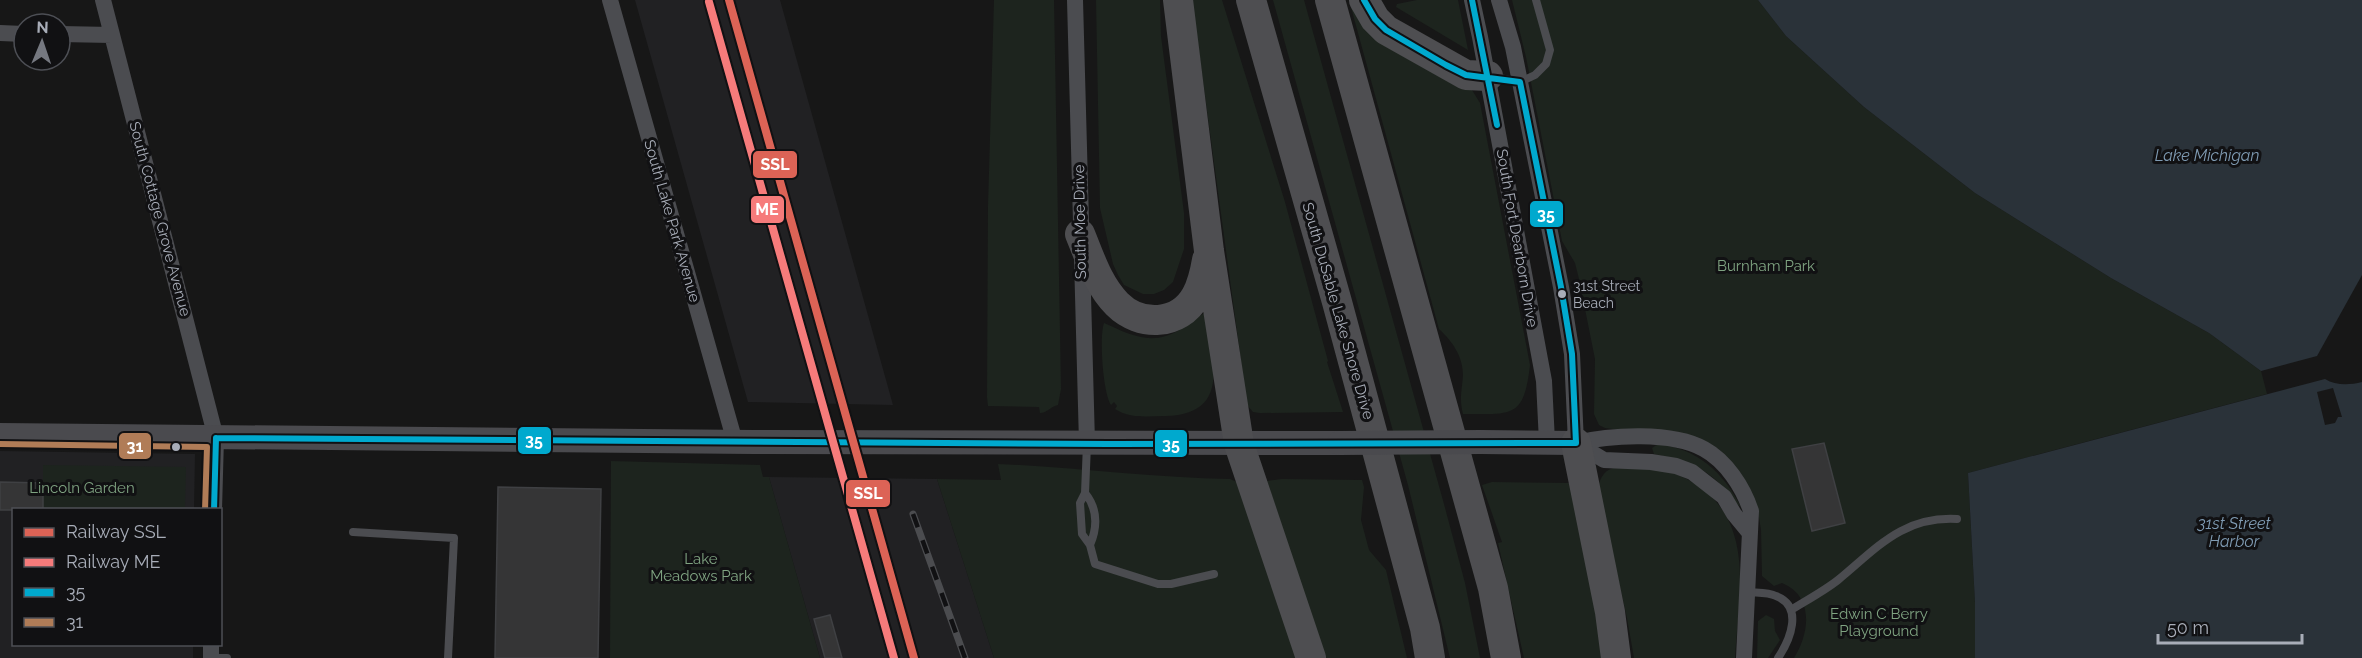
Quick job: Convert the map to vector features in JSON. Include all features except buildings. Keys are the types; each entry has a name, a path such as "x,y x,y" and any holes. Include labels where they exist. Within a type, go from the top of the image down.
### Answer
{"highway":[{"path":"1178,0 1209,251 1239,444 1311,658"},
{"name":"South DuSable Lake Shore Drive","path":"1251,0 1337,302 1425,628 1430,658"},
{"path":"1330,0 1493,588 1506,658"},
{"path":"1364,0 1375,19 1386,30 1466,75 1488,76"},
{"path":"1080,234 1106,290 1130,315 1149,321 1170,319 1184,312 1197,296 1204,277 1209,251"},
{"path":"1562,442 1610,612 1616,658"}],"main road":[{"path":"0,435 744,442 1239,444 1562,442"}],"street":[{"name":"South Cottage Grove Avenue","path":"103,0 216,438 214,508"},
{"name":"South Lake Park Avenue","path":"610,0 744,442"},
{"name":"South Moe Drive","path":"1075,0 1087,443"},
{"name":"South Fort Dearborn Drive","path":"1472,0 1544,381 1562,442"},
{"name":"South Fort Dearborn Drive","path":"1500,0 1520,82 1572,354 1562,442"},
{"path":"72,34 112,35"},
{"path":"1562,442 1603,436 1639,436 1683,441 1704,448 1730,473 1745,495 1750,511 1744,658"},
{"path":"1562,442 1604,460 1651,462 1676,466 1692,472 1724,497 1748,531"}],"lane":[{"path":"1488,76 1520,82 1535,75 1546,64 1551,50 1536,0"},
{"path":"1087,443 1085,492 1080,503 1082,534 1090,545 1095,564 1158,584 1170,584 1214,574"},
{"path":"1085,492 1094,504 1095,531 1090,545"},
{"path":"1791,610 1838,580 1887,538 1909,527 1945,519 1957,519"},
{"path":"353,532 454,538 448,658"},
{"path":"1747,592 1773,594 1783,599 1791,610 1791,631 1778,658"},
{"path":"211,658 227,658"}],"shaded area":[{"path":"635,0 780,0 893,405 748,402"},
{"path":"0,451 195,454 194,508 12,508 12,646 193,646 193,658 0,658"},
{"path":"769,477 937,479 994,658 820,658"}],"green space":[{"path":"994,0 1054,0 1061,389 1058,405 1040,413 1039,407 988,406 988,206"},
{"path":"1096,0 1160,0 1161,36 1184,213 1184,249 1173,282 1164,290 1154,294 1143,294 1124,285 1113,264 1100,208"},
{"path":"1192,0 1222,0 1285,202 1327,362 1343,412 1260,413 1253,412 1247,405"},
{"path":"1273,0 1304,0 1444,504 1465,583 1480,658 1450,658 1408,485"},
{"path":"1349,0 1356,0 1472,90 1480,103 1530,365 1524,395 1513,410 1493,414 1463,414 1461,399 1463,368 1459,355 1439,329"},
{"path":"1417,0 1458,0 1468,50 1396,7 1397,4"},
{"name":"Burnham Park","path":"1512,0 1758,0 1786,36 1864,107 1975,193 2111,278 2209,333 2261,371 2267,394 1968,473 1975,602 1975,658 1794,658 1806,627 1804,606 1800,597 1792,589 1782,583 1774,586 1762,576 1761,530 1758,511 1694,438 1660,430 1605,428 1599,425 1594,414 1595,359 1575,263 1562,241 1526,57"},
{"path":"1205,313 1213,365 1213,381 1209,395 1201,406 1187,413 1165,416 1133,416 1115,409 1117,406 1114,402 1111,405 1108,399 1104,377 1102,340 1104,323 1123,332 1151,338 1161,337 1181,329"},
{"path":"1658,444 1685,451 1708,464 1726,483 1741,507 1722,486 1697,467 1654,454 1652,448"},
{"name":"Lake Meadows Park","path":"611,461 760,465 763,477 769,477 820,658 610,658"},
{"path":"998,464 1230,479 1239,483 1301,658 994,658 937,479 1001,480"},
{"name":"Lincoln Garden","path":"43,465 186,467 185,508 43,508"},
{"path":"1613,468 1648,468 1677,475 1704,490 1720,507 1731,526 1740,568 1735,658 1634,658 1598,490 1602,476"},
{"path":"1282,479 1362,480 1364,487 1361,520 1369,550 1386,570 1407,658 1325,658 1267,481"},
{"path":"1492,482 1570,483 1606,658 1524,658 1498,543 1502,542 1482,485"},
{"path":"1766,615 1774,619 1775,631 1780,640 1768,658 1757,658 1758,621"}],"water":[{"name":"Lake Michigan","path":"1758,0 2362,0 2362,275 2317,356 2261,371 2209,333 2111,278 1975,193 1864,107 1786,36"},
{"name":"31st Street Harbor","path":"2325,379 2343,384 2362,382 2362,658 1975,658 1975,602 1968,473"}],"pier":[{"path":"2333,388 2342,417 2338,417 2335,423 2325,425 2317,392"}],"railway":[{"path":"913,514 965,658"}],"rail line":[{"name":"SSL","path":"729,0 914,658"},
{"name":"ME","path":"709,2 894,658"}],"transit line":[{"name":"35","path":"216,438 1109,444 1576,443 1572,354 1520,82 1466,75 1446,65 1386,30 1375,19 1364,0"},
{"name":"35","path":"1472,0 1497,125"},
{"name":"35","path":"214,508 216,438"},
{"name":"31","path":"0,444 207,447 205,508"}],"place":[{"name":"31st Street Beach","path":"1562,294"}],"park label":[{"name":"Edwin C Berry Playground","path":"1879,622"}]}
